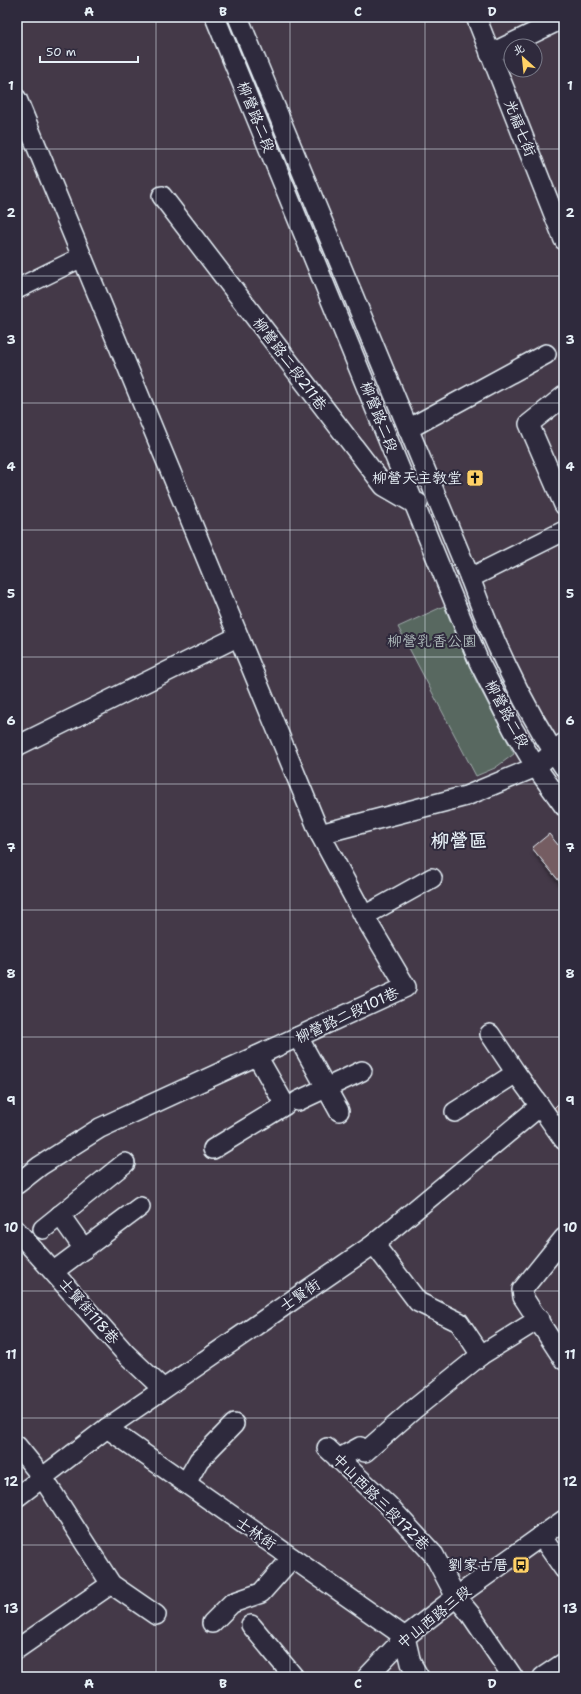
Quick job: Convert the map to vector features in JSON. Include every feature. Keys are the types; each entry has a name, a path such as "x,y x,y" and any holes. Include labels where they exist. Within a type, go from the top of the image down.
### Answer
{"street":[{"name":"柳營路二段","path":"215,17 479,662 513,729 536,767 564,806"},
{"name":"柳營路二段","path":"238,17 499,650 535,721 561,754"},
{"name":"光福七街","path":"476,17 564,240"},
{"path":"490,54 564,18"},
{"name":"柳營路二段101巷","path":"17,98 237,637 320,834 364,916 406,987 100,1128 40,1166 17,1184"},
{"path":"254,111 274,103"},
{"name":"柳營路二段211巷","path":"162,196 384,486 415,504"},
{"path":"17,289 82,257"},
{"path":"408,429 546,354"},
{"path":"564,396 529,424 564,505"},
{"path":"415,504 436,497"},
{"path":"470,578 564,530"},
{"path":"17,746 237,637"},
{"path":"320,834 466,796 536,767 561,754"},
{"path":"364,916 432,878"},
{"path":"490,1034 564,1140"},
{"path":"298,1037 339,1111"},
{"path":"213,1148 285,1105 257,1056"},
{"path":"298,1101 362,1071"},
{"path":"455,1112 516,1073"},
{"name":"士賢街","path":"17,1497 107,1428 374,1244 540,1106"},
{"path":"43,1229 125,1163"},
{"path":"54,1271 140,1207"},
{"path":"60,1215 84,1249"},
{"name":"士賢街118巷","path":"17,1231 126,1354 163,1389"},
{"path":"564,1238 522,1290 523,1297 564,1360"},
{"path":"374,1244 418,1302 459,1322 481,1355 538,1320"},
{"name":"中山西路三段172巷","path":"481,1355 413,1410 365,1452 360,1447 333,1453 388,1505 434,1555 456,1598 471,1615 513,1677"},
{"path":"186,1483 199,1460 234,1424"},
{"name":"士林街","path":"107,1428 405,1637"},
{"path":"17,1446 43,1478 111,1584 156,1615"},
{"name":"中山西路三段","path":"367,1677 405,1637 564,1520"},
{"path":"541,1536 564,1569"},
{"path":"212,1622 232,1603 261,1593 292,1558"},
{"path":"17,1649 111,1584"},
{"path":"251,1625 294,1677"},
{"path":"405,1637 411,1663 419,1677"},
{"path":"543,1677 564,1663"}],"green space":[{"name":"柳營乳香公園","path":"444,606 475,679 514,754 495,768 476,776 398,627"}],"building":[{"path":"549,834 564,852 564,887 532,848"},
{"path":"564,1098 564,1121 553,1109"}],"place":[{"name":"柳營天主教堂","path":"475,478"},
{"name":"劉家古厝","path":"521,1565"}],"district":[{"name":"柳營區","path":"459,840"}]}
